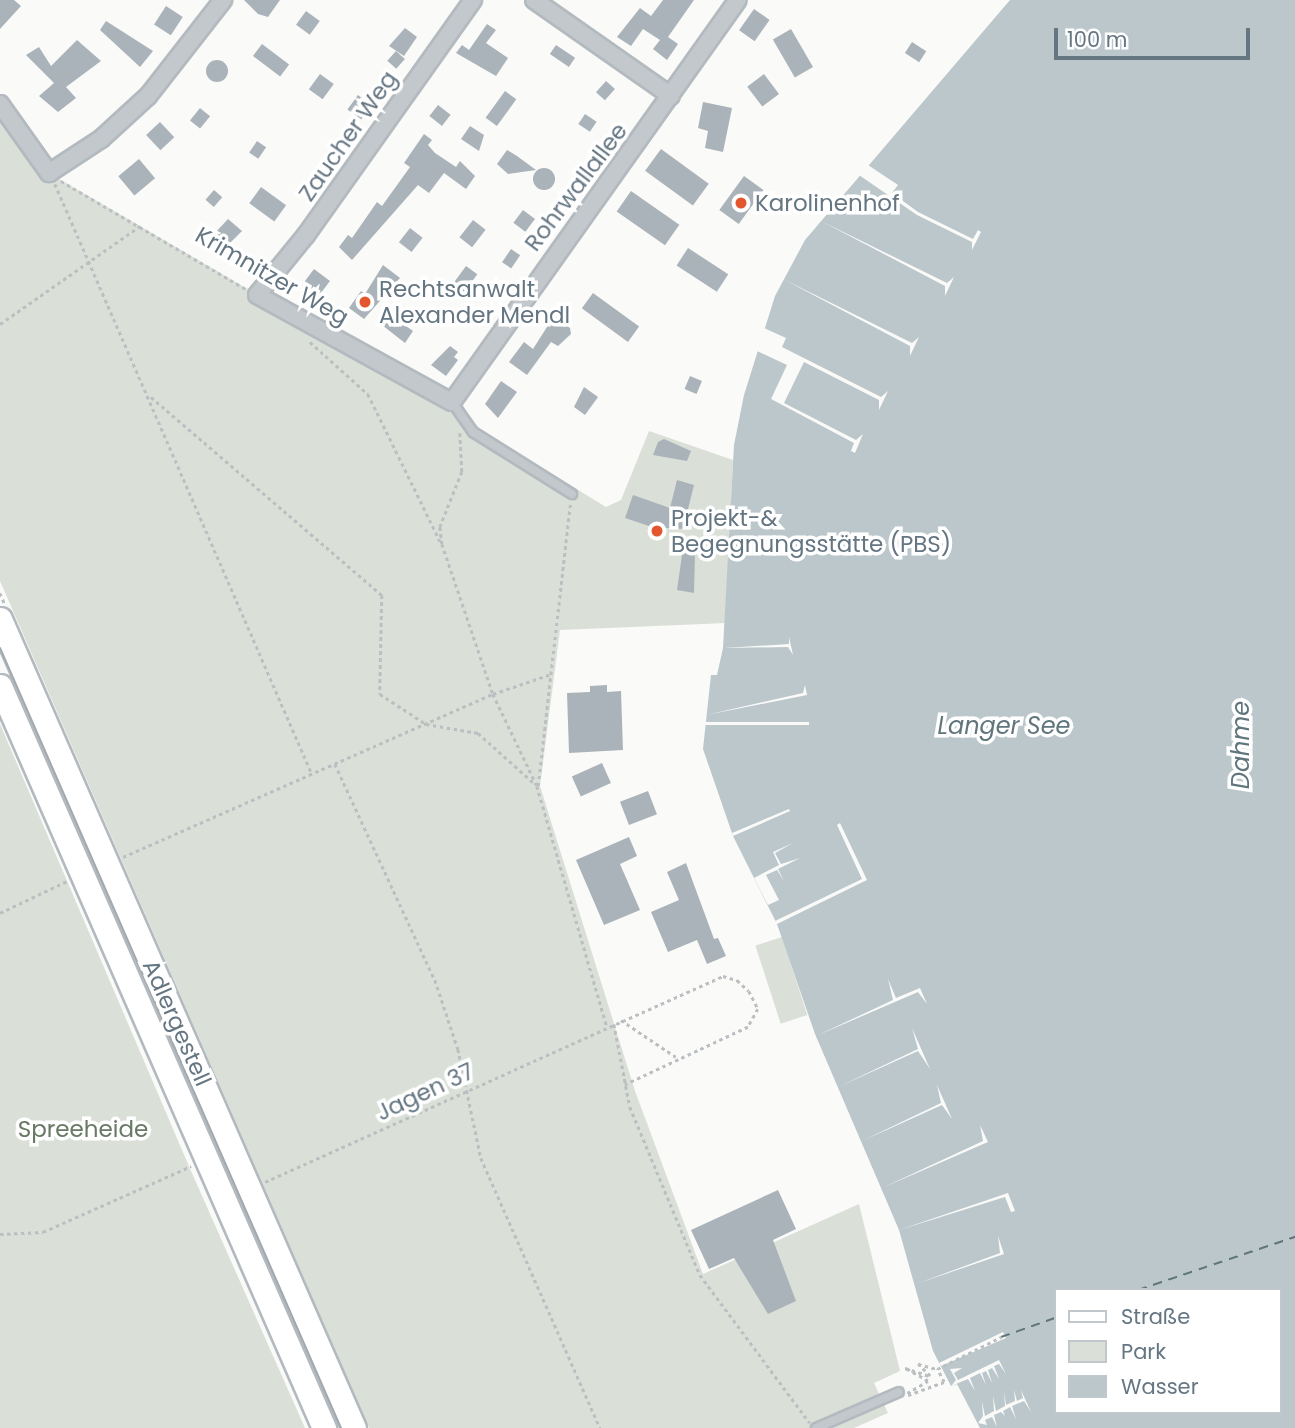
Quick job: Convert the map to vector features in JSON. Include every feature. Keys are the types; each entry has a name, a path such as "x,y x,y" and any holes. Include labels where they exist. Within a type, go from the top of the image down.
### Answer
{"main road":[{"name":"Adlergestell","path":"0,619 107,864 324,1428"},
{"name":"Adlergestell","path":"0,686 236,1195 354,1428"}],"street":[{"path":"0,104 49,173 101,139 148,96 223,0"},
{"name":"Zaucher Weg","path":"257,295 306,235 472,0"},
{"path":"534,0 671,96"},
{"name":"Rohrwallallee","path":"452,402 525,293 671,96 738,0"},
{"name":"Krimnitzer Weg","path":"257,295 452,402"}],"lane":[{"name":"Krimnitzer Weg","path":"452,402 472,432 572,494"},
{"path":"815,1428 899,1392"}],"path":[{"name":"Krimnitzer Weg","path":"49,173 257,295"},
{"path":"49,173 91,261 312,774"},
{"path":"0,324 140,226"},
{"path":"301,320 307,339 368,394 442,544 493,695 537,786 607,1027"},
{"path":"150,396 382,595 380,694 426,724 478,733 537,786"},
{"path":"442,544 440,527 462,472 460,430"},
{"path":"537,786 572,494"},
{"path":"107,864 493,695 551,674"},
{"path":"335,764 435,980 458,1049 465,1091 486,1171 599,1428"},
{"path":"0,913 71,878"},
{"name":"Jagen 37","path":"236,1195 723,976 737,980 758,1009 748,1027 677,1058"},
{"path":"621,1020 677,1058 625,1085"},
{"path":"614,1024 625,1085 659,1184 700,1275 815,1428"},
{"path":"0,1234 43,1232 194,1165"},
{"path":"937,1369 944,1382 913,1394 928,1381 905,1368 930,1376 918,1364 937,1369 1001,1337"}],"green space":[{"path":"0,113 49,173 301,320 606,507 621,500 649,431 733,460 726,623 560,630 540,786 635,1091 703,1274 859,1204 900,1371 874,1383 888,1413 854,1428 369,1428 0,581"},
{"name":"Spreeheide","path":"0,724 191,1171 305,1428 0,1428"},
{"path":"782,937 807,1015 781,1024 755,946"}],"water":[{"name":"Langer See","path":"1010,0 1295,0 1295,1428 980,1428 957,1384 951,1386 933,1351 899,1230 815,1034 777,924 733,836 703,749 711,675 717,675 723,648 734,445 744,395 775,296 805,240"}],"pier":[{"path":"868,165 898,185 892,193 918,212 973,239 978,230 981,232 972,250 972,242 917,215 859,175"},
{"path":"821,221 947,283 954,277 945,296 945,286"},
{"path":"783,279 912,343 919,337 910,356 910,346"},
{"path":"764,328 786,338 782,347 881,397 888,391 879,410 879,400 804,362 784,403 856,440 863,434 855,453 851,451 854,443 771,399 787,365 757,351"},
{"path":"789,637 793,655 788,647 723,648 789,644"},
{"path":"805,685 807,695 706,715 803,693"},
{"path":"701,722 809,722 809,725 701,725"},
{"path":"789,809 790,811 733,836 732,833"},
{"path":"840,823 867,880 777,924 775,921 862,879 837,825"},
{"path":"793,843 775,853 781,864 800,858 778,869 784,881 777,870 766,875 779,900 768,905 754,878 779,865 773,852"},
{"path":"888,979 896,998 920,988 927,1004 918,992 816,1036 893,1000"},
{"path":"912,1028 930,1069 918,1051 838,1087 918,1049"},
{"path":"937,1085 952,1119 942,1105 862,1141 941,1103"},
{"path":"980,1125 988,1142 882,1188 983,1141"},
{"path":"1008,1193 1015,1211 1011,1212 1005,1197 899,1230"},
{"path":"998,1236 1004,1254 916,1284 1000,1253"},
{"path":"1003,1332 1006,1338 941,1366 939,1363"},
{"path":"999,1360 1006,1374 999,1364 994,1366 999,1379 992,1368 988,1370 992,1383 986,1371 982,1373 986,1385 980,1373 970,1378 975,1391 968,1379 951,1386 956,1380 950,1369 962,1368 954,1373 958,1380"},
{"path":"1014,1390 1017,1401 1023,1398 1021,1390 1031,1412 1024,1401 1012,1406 1016,1419 1010,1407 1003,1411 1005,1416 1001,1412 994,1415 997,1427 992,1417 985,1420 987,1425 978,1423 983,1416 982,1401 985,1416 994,1411 993,1396 996,1411 1005,1406 1004,1391 1006,1405 1015,1401"}],"building":[{"path":"0,0 14,0 21,6 0,29"},
{"path":"244,0 280,0 268,17 258,14"},
{"path":"663,0 694,0 668,37 678,44 667,60 653,49 660,40 643,29 631,46 617,37 640,8 651,16"},
{"path":"166,6 183,17 171,35 154,24"},
{"path":"754,9 770,20 755,41 739,30"},
{"path":"306,11 320,21 310,35 296,25"},
{"path":"106,21 153,51 140,67 100,30"},
{"path":"487,24 496,30 486,43 508,58 496,76 456,53 462,45 469,50"},
{"path":"405,28 417,37 404,56 389,46"},
{"path":"791,29 813,67 795,78 773,40"},
{"path":"77,40 101,61 66,87 76,98 58,112 39,96 54,83 26,55 39,47 51,66"},
{"path":"912,42 926,51 919,62 905,53"},
{"path":"262,44 289,64 280,76 253,56"},
{"path":"556,45 575,58 569,67 550,54"},
{"path":"396,51 405,59 396,69 387,61"},
{"path":"217,60 225,63 228,71 225,79 217,82 209,79 206,71 209,63"},
{"path":"320,74 334,84 323,99 309,89"},
{"path":"764,74 779,94 762,107 747,87"},
{"path":"606,81 615,89 605,100 596,92"},
{"path":"505,91 516,99 497,126 486,118"},
{"path":"358,95 372,105 361,120 347,110"},
{"path":"703,102 732,108 723,152 705,148 708,131 698,128"},
{"path":"438,105 451,115 442,126 429,116"},
{"path":"200,108 210,116 200,129 190,120"},
{"path":"585,114 597,122 590,132 578,124"},
{"path":"160,122 174,137 160,150 146,135"},
{"path":"470,126 484,135 479,151 461,139"},
{"path":"424,134 432,140 428,145 435,153 456,167 460,161 475,176 466,189 444,173 429,193 418,185 352,260 339,247 348,235 352,238 377,202 382,206 410,167 404,163"},
{"path":"257,141 266,147 258,159 249,153"},
{"path":"661,149 709,184 693,206 645,171"},
{"path":"507,150 536,170 508,174 497,164"},
{"path":"139,159 155,178 134,196 118,176"},
{"path":"544,168 554,175 555,179 548,189 544,190 534,183 533,179 540,169"},
{"path":"744,176 763,190 739,224 719,210"},
{"path":"261,187 286,205 274,221 249,203"},
{"path":"214,190 222,197 214,207 205,200"},
{"path":"631,191 679,225 665,245 617,211"},
{"path":"523,210 535,219 525,232 513,223"},
{"path":"228,219 242,231 224,249 215,241 220,237 215,233"},
{"path":"473,220 486,230 472,247 459,237"},
{"path":"410,228 423,238 412,252 399,242"},
{"path":"688,248 728,274 717,292 677,266"},
{"path":"511,249 520,255 511,268 502,262"},
{"path":"383,265 400,278 364,319 349,308 361,291 365,294"},
{"path":"466,266 477,274 464,292 453,284"},
{"path":"314,269 330,281 318,297 302,285"},
{"path":"593,293 639,327 628,342 582,308"},
{"path":"399,311 411,319 406,326 413,331 405,343 382,325"},
{"path":"554,316 570,328 571,334 558,346 551,342 527,375 509,362 524,342 533,349"},
{"path":"450,346 458,352 454,357 458,360 446,376 431,365"},
{"path":"690,376 702,381 696,394 685,389"},
{"path":"501,381 517,392 498,418 485,404"},
{"path":"584,387 598,397 585,415 574,407"},
{"path":"664,439 691,451 687,461 653,455 658,442"},
{"path":"677,480 694,485 683,529 652,527 625,518 633,495 670,508"},
{"path":"683,548 695,550 694,593 677,590"},
{"path":"607,685 607,692 621,691 623,750 569,753 567,693 590,692 590,686"},
{"path":"602,763 611,783 581,797 572,776"},
{"path":"648,791 657,814 629,825 620,802"},
{"path":"629,837 637,856 620,864 640,910 604,925 576,860"},
{"path":"686,863 714,939 718,938 726,956 707,964 697,940 668,952 651,912 679,900 667,872"},
{"path":"778,1190 796,1229 773,1240 796,1301 768,1314 734,1258 709,1269 691,1230"}],"ferry route":[{"path":"1144,1288 1295,1237"},
{"path":"1001,1337 1054,1318"}],"tram line":[{"path":"0,648 341,1428"}],"place":[{"name":"Karolinenhof","path":"741,203"},
{"name":"Rechtsanwalt Alexander Mendl","path":"365,302"},
{"name":"Projekt-& Begegnungsstätte (PBS)","path":"657,531"}],"water label":[{"name":"Dahme","path":"1241,745"}]}
